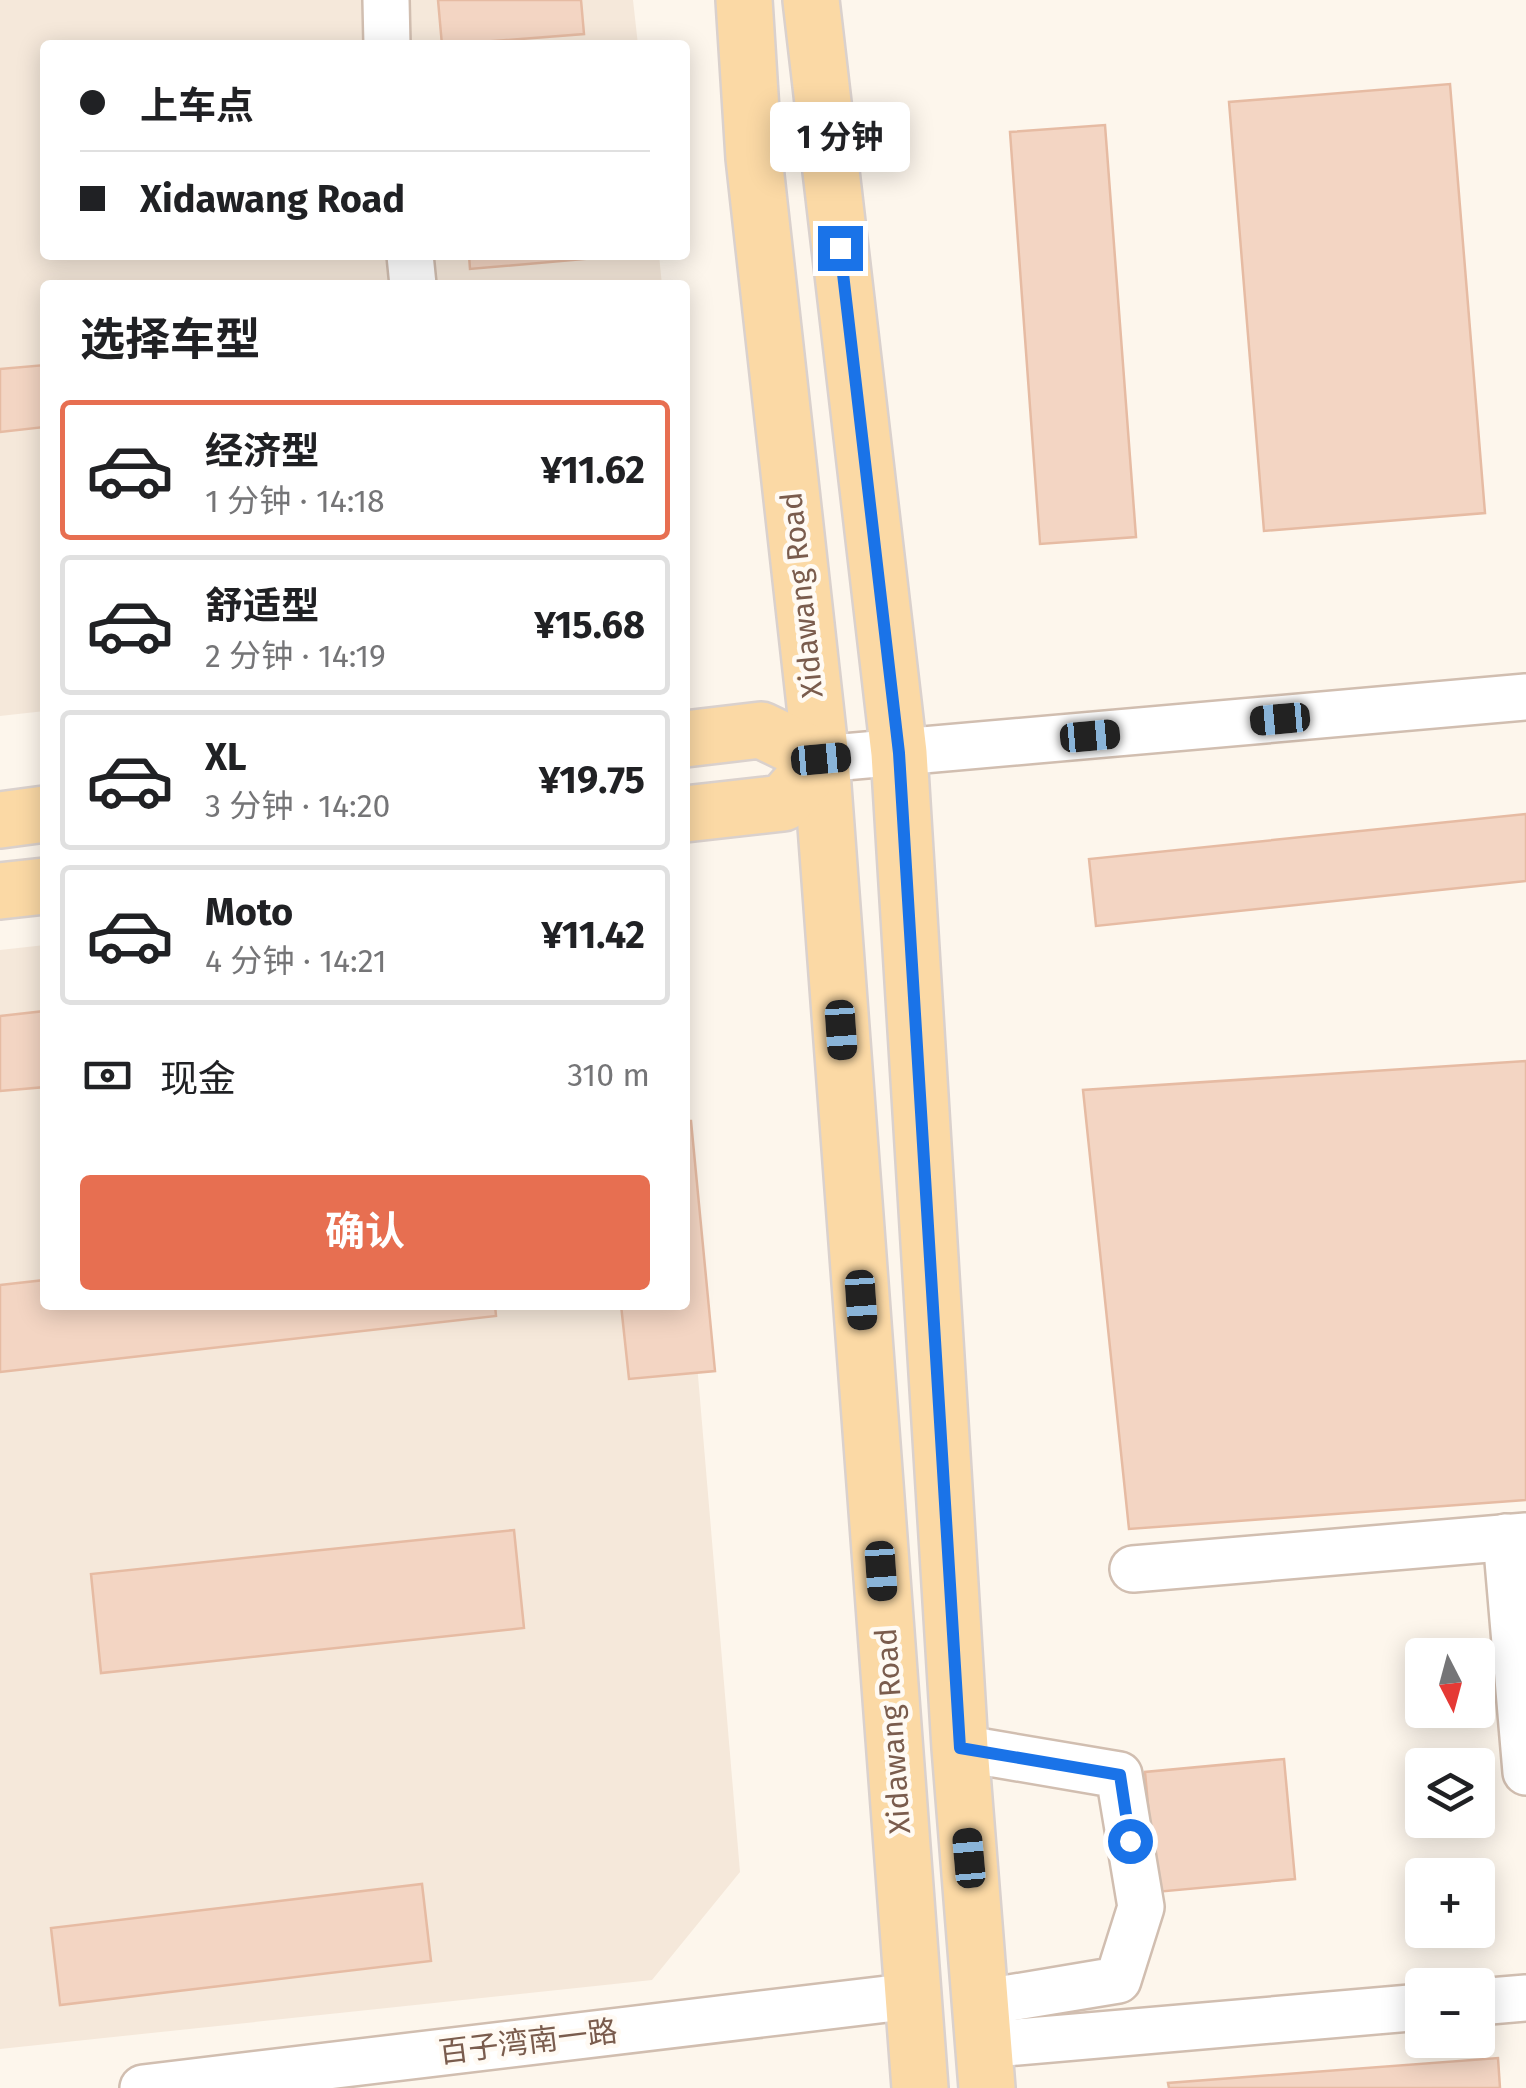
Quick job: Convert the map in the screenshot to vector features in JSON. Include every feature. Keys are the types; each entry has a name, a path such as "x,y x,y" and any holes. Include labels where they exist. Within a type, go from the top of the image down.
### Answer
{"main road":[{"name":"Xidawang Road","path":"744,0 754,158 821,759 920,2088"},
{"path":"811,0 899,753 960,1748 983,2046"},
{"path":"690,738 760,730 821,759 783,803 690,813"},
{"path":"0,820 40,815"},
{"path":"0,891 40,887"}],"street":[{"path":"386,0 388,40"},
{"path":"821,759 1526,697"},
{"path":"1132,1569 1516,1537 1526,1772"},
{"path":"960,1748 1120,1775 1141,1907 1118,1980 983,2046"},
{"name":"百子湾南一路","path":"142,2088 912,1996"},
{"path":"1495,2001 1526,1998"},
{"path":"983,2046 1405,2009"}],"shaded area":[{"path":"0,0 633,0 637,40 40,40 40,260 660,260 662,280 40,280 40,712 0,716"},
{"path":"40,946 40,1310 690,1310 690,1281 740,1872 652,1980 0,2049 0,950"}],"building":[{"path":"438,0 581,0 584,34 442,40"},
{"path":"1450,84 1485,513 1264,531 1229,102"},
{"path":"1105,125 1136,537 1040,544 1010,132"},
{"path":"469,260 573,260 470,269"},
{"path":"40,365 40,428 0,432 0,369"},
{"path":"1526,814 1526,881 1096,926 1089,859"},
{"path":"40,1012 40,1087 0,1091 0,1016"},
{"path":"1526,1061 1526,1500 1129,1529 1083,1090"},
{"path":"691,1121 715,1371 629,1379 622,1310 690,1310"},
{"path":"40,1281 40,1310 495,1310 496,1316 0,1372 0,1285"},
{"path":"514,1530 524,1628 101,1673 91,1574"},
{"path":"1284,1759 1295,1879 1156,1892 1145,1772"},
{"path":"422,1884 431,1961 60,2005 51,1928"},
{"path":"1498,2058 1500,2088 1169,2088 1168,2083"}],"route":[{"path":"840,248 899,753 960,1748 1120,1775 1130,1841"}]}
